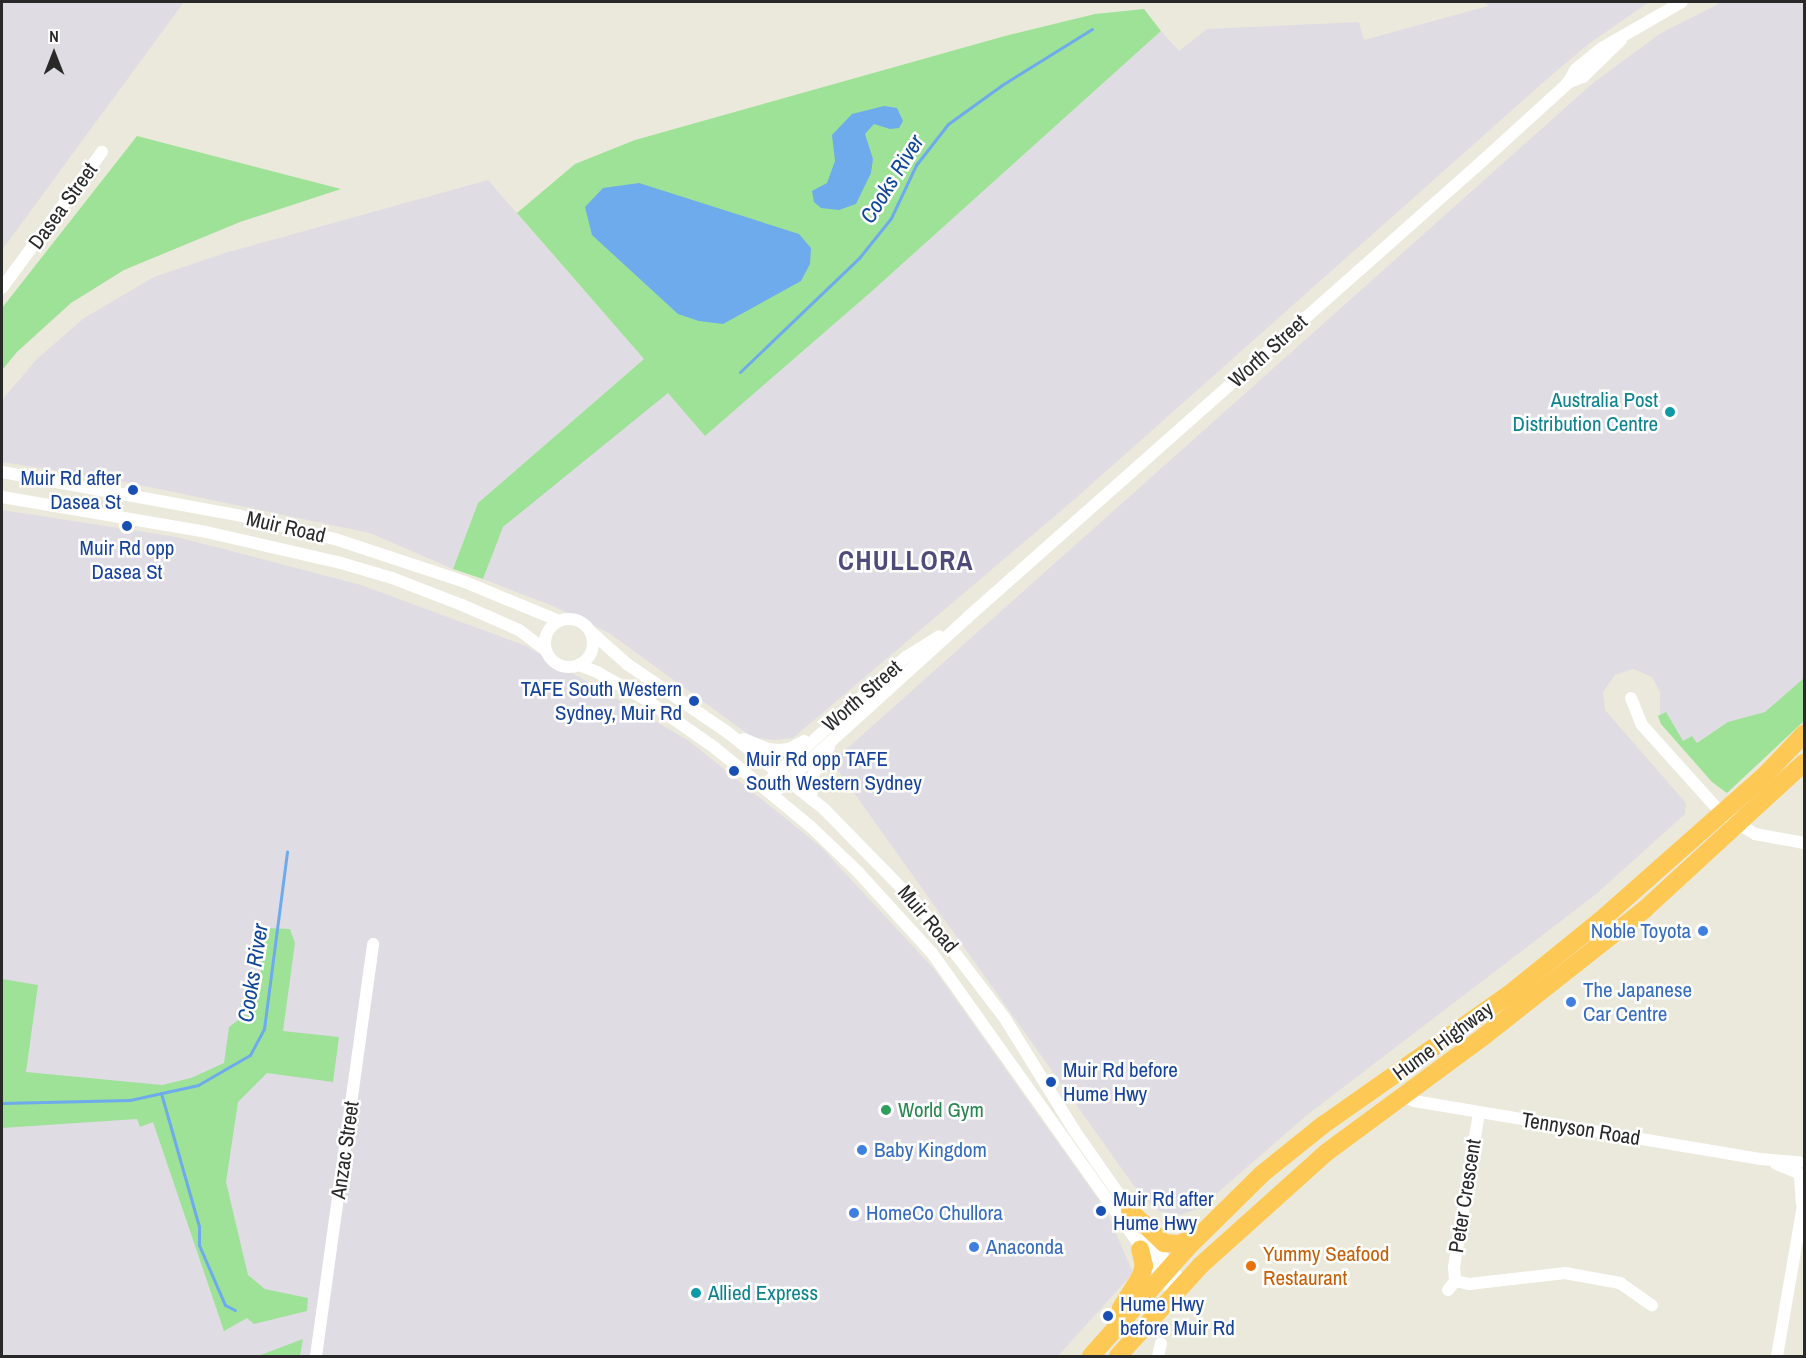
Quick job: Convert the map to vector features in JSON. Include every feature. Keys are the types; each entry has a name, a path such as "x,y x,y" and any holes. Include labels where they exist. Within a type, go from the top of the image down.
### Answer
{"highway":[{"name":"Hume Highway","path":"1118,1356 1179,1289 1327,1152 1583,959 1645,909 1804,734"},
{"name":"Hume Highway","path":"1090,1356 1165,1272 1262,1174 1323,1125 1512,992 1729,819 1804,763"},
{"path":"1130,1211 1160,1239 1170,1244 1190,1239 1214,1221"},
{"path":"1090,1356 1140,1278 1144,1266 1140,1249"}],"street":[{"name":"Worth Street","path":"768,790 830,732 968,617 1566,84 1583,77 1608,56 1624,37 1682,2"},
{"name":"Dasea Street","path":"2,288 102,152"},
{"name":"Muir Road","path":"2,472 237,515 335,538 465,582 559,621"},
{"name":"Muir Road","path":"2,496 206,532 340,563 392,578 462,604 519,630 546,650"},
{"path":"559,621 579,621 590,632 593,647 585,661 579,665 571,667 558,664 546,650 546,636 559,621"},
{"name":"Muir Road","path":"590,632 627,664 727,732 811,799 919,906 1004,1017 1074,1130 1130,1211 1165,1272"},
{"name":"Muir Road","path":"579,665 597,672 656,707 768,790 810,825 858,872 932,953 1014,1066 1140,1249 1165,1272 1179,1289"},
{"path":"1631,698 1642,725 1729,819 1755,834 1804,843"},
{"path":"727,732 767,749 779,750 794,747 830,732"},
{"path":"811,799 813,775 830,732"},
{"name":"Anzac Street","path":"316,1356 373,944"},
{"name":"Tennyson Road","path":"1402,1095 1414,1101 1802,1166"},
{"name":"Peter Crescent","path":"1479,1112 1451,1285 1565,1273 1620,1283 1652,1305"},
{"path":"1777,1356 1803,1202 1802,1166"},
{"path":"1158,1356 1161,1343"}],"shaded area":[{"path":"2,2 184,2 2,250"},
{"path":"1484,2 1649,2 1590,43 1555,72 1076,498 793,738 773,740 752,737 609,633 553,606 483,579 503,527 668,392 705,436 871,292 1161,31 1179,51 1207,29 1359,22 1364,40 1488,6"},
{"path":"1722,2 1804,2 1804,699 1720,783 1660,722 1660,692 1652,677 1633,669 1615,675 1603,692 1605,710 1686,803 1685,814 1595,895 1307,1115 1200,1208 1180,1215 1159,1211 1142,1197 832,762 1593,83 1661,33"},
{"path":"488,180 644,359 478,503 453,569 370,533 116,480 2,462 2,400 37,359 84,318 154,277 225,253"},
{"path":"2,510 177,537 361,585 526,646 689,741 821,847 934,969 1106,1210 1133,1273 1058,1356 2,1356"}],"green space":[{"path":"1144,9 1161,31 871,292 705,436 668,393 503,527 483,579 453,569 478,503 644,359 517,213 575,164 635,140 1005,36 1095,14"},
{"path":"137,136 341,189 240,222 124,270 71,303 17,352 2,370 2,308"},
{"path":"1804,678 1804,721 1727,793 1712,782 1661,724 1658,716 1666,712 1683,741 1692,736 1697,743 1728,722 1765,712"},
{"path":"266,928 290,929 295,943 283,1031 339,1037 333,1082 267,1073 238,1102 226,1182 248,1275 265,1289 308,1298 307,1311 254,1324 247,1318 224,1331 153,1122 140,1127 137,1119 2,1128 2,979 38,985 26,1072 162,1085 191,1078 224,1063 229,1027 256,1007"},
{"path":"303,1339 300,1355 258,1356"}],"water":[{"path":"884,106 897,108 903,121 899,128 890,129 874,124 865,134 873,159 871,173 856,204 839,210 821,208 814,202 812,191 827,183 835,161 832,135 852,114"},
{"path":"639,183 799,234 811,248 810,264 801,281 723,324 699,321 678,314 592,235 585,207 603,188"}],"waterway":[{"name":"Cooks River","path":"740,372 859,258 891,218 916,165 948,124 1002,85 1092,29"},
{"name":"Cooks River","path":"2,1103 130,1100 198,1085 250,1055 264,1029 287,851"},
{"path":"161,1093 199,1226 199,1245 225,1305 235,1310"}],"place":[{"name":"Australia Post Distribution Centre","path":"1670,412"},
{"name":"Muir Rd after Dasea St","path":"133,490"},
{"name":"Muir Rd opp Dasea St","path":"127,526"},
{"name":"TAFE South Western Sydney, Muir Rd","path":"694,701"},
{"name":"Muir Rd opp TAFE South Western Sydney","path":"734,771"},
{"name":"Noble Toyota","path":"1703,931"},
{"name":"The Japanese Car Centre","path":"1571,1002"},
{"name":"Muir Rd before Hume Hwy","path":"1051,1082"},
{"name":"World Gym","path":"886,1110"},
{"name":"Baby Kingdom","path":"862,1150"},
{"name":"Muir Rd after Hume Hwy","path":"1101,1211"},
{"name":"HomeCo Chullora","path":"854,1213"},
{"name":"Anaconda","path":"974,1247"},
{"name":"Yummy Seafood Restaurant","path":"1251,1266"},
{"name":"Allied Express","path":"696,1293"},
{"name":"Hume Hwy before Muir Rd","path":"1108,1316"}],"district":[{"name":"CHULLORA","path":"906,561"}]}
